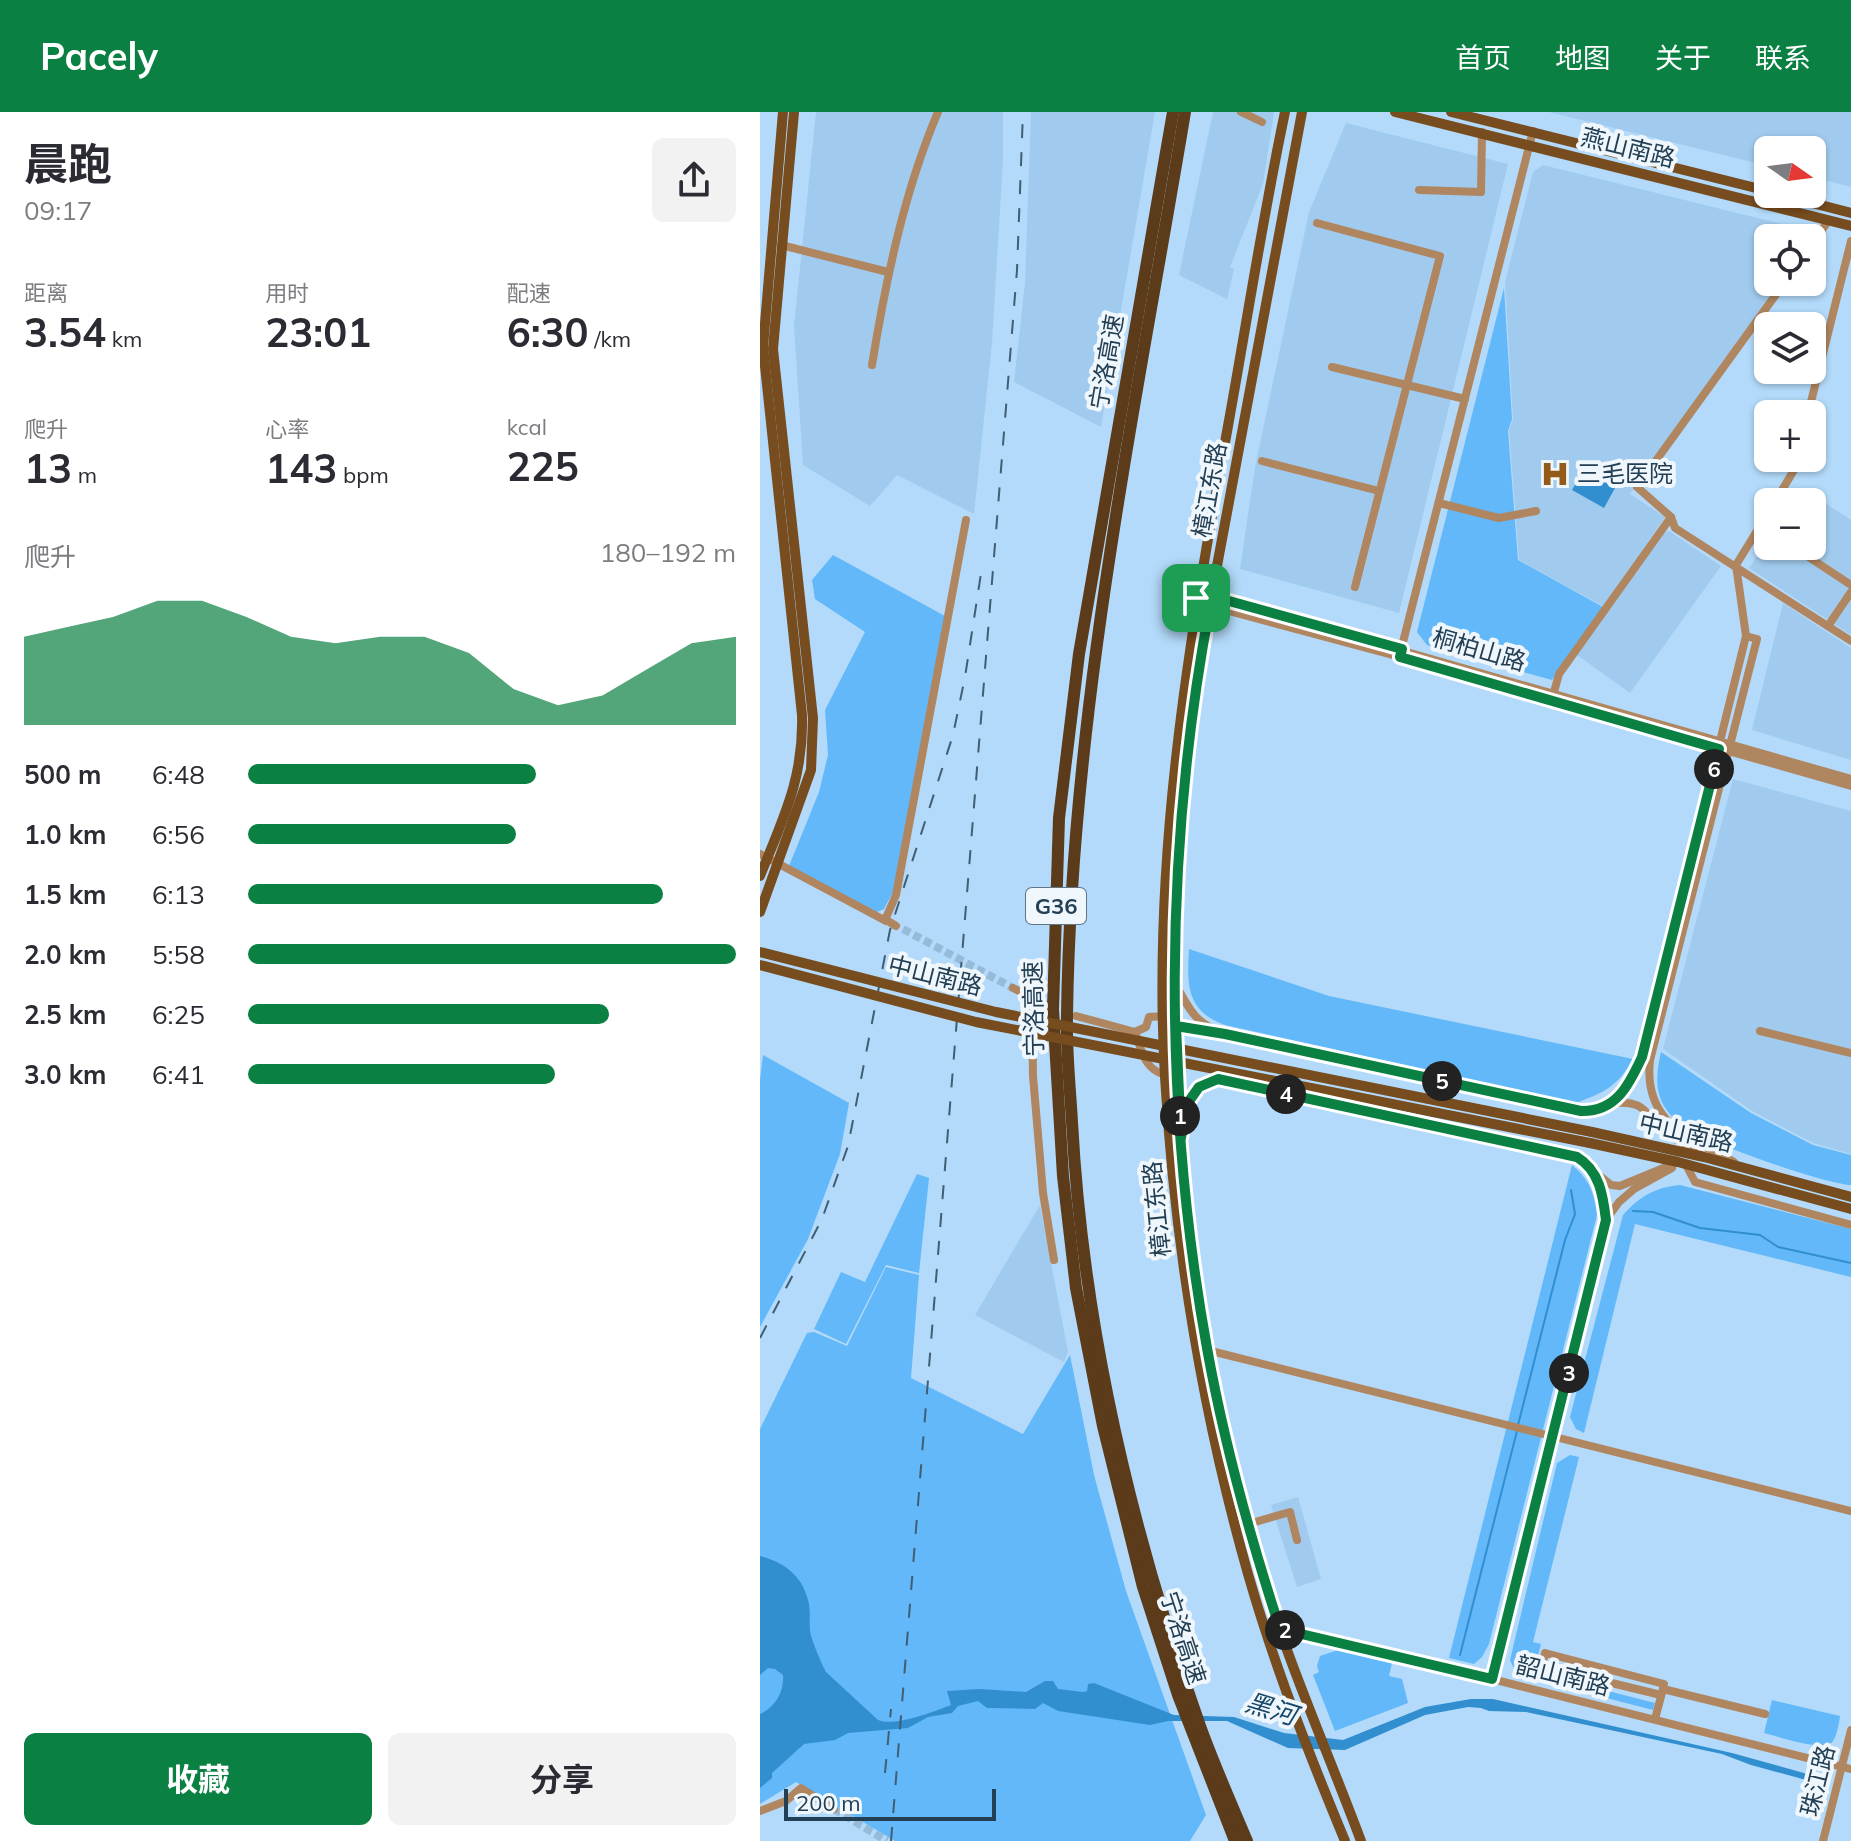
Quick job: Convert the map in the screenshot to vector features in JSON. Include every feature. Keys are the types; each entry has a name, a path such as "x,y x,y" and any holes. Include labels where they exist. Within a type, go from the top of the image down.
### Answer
{"highway":[{"name":"宁洛高速","path":"1173,112 1079,654 1059,818 1053,1009 1063,1176 1076,1288 1103,1426 1143,1587 1235,1841"},
{"name":"宁洛高速","path":"1183,1694 1110,1415 1087,1284 1075,1185 1066,1020 1073,856 1090,684 1185,112"},
{"name":"宁洛高速","path":"1197,1731 1247,1841"}],"main road":[{"path":"760,876 797,780 803,747 764,348 783,112"},
{"path":"764,348 781,245 794,112"},
{"name":"樟江东路","path":"1302,112 1210,601 1190,734 1175,911 1176,1026 1181,1138 1194,1264 1207,1350 1248,1524 1280,1629 1361,1841"},
{"path":"1275,253 1285,227 1307,118 1313,112"},
{"name":"燕山南路","path":"1395,112 1851,226"},
{"name":"燕山南路","path":"1451,112 1754,187"},
{"name":"樟江东路","path":"1283,114 1196,598 1183,687 1168,837 1164,921 1165,1075 1178,1233 1196,1354 1248,1575 1318,1777 1345,1841"},
{"path":"1826,206 1851,213"},
{"path":"760,912 768,858"},
{"name":"中山南路","path":"760,952 996,1012 1591,1137 1682,1164 1798,1188 1851,1194"},
{"name":"中山南路","path":"760,965 976,1022 1704,1157 1746,1168 1851,1209"}],"street":[{"path":"872,365 888,272 925,143 938,112"},
{"path":"1241,112 1262,122"},
{"path":"1401,653 1533,131"},
{"path":"1419,190 1481,192 1482,132"},
{"path":"1826,224 1829,220"},
{"path":"1317,223 1440,256 1355,587"},
{"path":"1811,400 1851,241"},
{"path":"781,245 888,272"},
{"path":"1775,296 1637,487 1671,517 1675,528 1851,641"},
{"path":"1332,367 1465,399"},
{"path":"1262,461 1379,491"},
{"path":"1439,503 1499,518 1536,511"},
{"path":"1554,692 1559,674 1671,517"},
{"path":"768,858 893,924 966,520"},
{"path":"1176,1026 1581,1111 1589,1112 1622,1096 1642,1057 1725,746 1757,639 1746,636 1736,565 1754,536"},
{"path":"1813,560 1851,585"},
{"path":"1828,626 1851,592"},
{"name":"桐柏山路","path":"1196,598 1851,779"},
{"name":"桐柏山路","path":"1401,653 1554,692 1851,786"},
{"path":"1725,746 1648,1074 1654,1104 1670,1125 1685,1137 1746,1168"},
{"path":"1176,986 1199,1021 1225,1034"},
{"path":"1013,988 1045,1004"},
{"path":"1032,997 1033,1076 1043,1193 1054,1260"},
{"path":"1076,1016 1135,1032 1146,1027 1149,1017 1164,1016"},
{"path":"1760,1031 1851,1053"},
{"path":"1135,1032 1147,1066 1153,1072 1165,1075"},
{"path":"1181,1138 1187,1104 1199,1087 1218,1079 1577,1157 1611,1185 1620,1186 1682,1164"},
{"path":"1611,1103 1631,1102 1642,1106 1664,1132 1704,1157"},
{"path":"1492,1679 1606,1220 1619,1202 1634,1189 1682,1164"},
{"path":"1682,1164 1695,1182 1851,1225"},
{"path":"1590,1166 1600,1186 1606,1220"},
{"path":"1207,1350 1851,1511"},
{"path":"1248,1524 1290,1512 1297,1540"},
{"name":"韶山南路","path":"1265,1626 1492,1679 1846,1768"},
{"path":"1655,1719 1662,1692 1664,1684 1545,1653 1542,1666 1662,1692 1765,1714"},
{"name":"珠江路","path":"1823,1841 1846,1768 1851,1730"},
{"path":"760,1811 786,1801 801,1788 834,1809"}],"shaded area":[{"path":"816,112 1003,112 992,343 974,514 897,475 870,506 803,465 794,326"},
{"path":"1031,112 1155,112 1101,427 1014,382 1025,283"},
{"path":"1213,112 1274,112 1263,184 1230,267 1234,269 1227,299 1179,275"},
{"path":"1549,112 1851,112 1851,187 1826,181 1826,136 1754,136 1754,163"},
{"path":"1346,123 1508,164 1399,613 1240,569 1255,467 1309,212"},
{"path":"1543,165 1783,224 1754,224 1754,296 1770,296 1759,312 1754,312 1754,319 1630,494 1665,517 1603,606 1519,560 1509,430 1513,419 1505,282 1533,172"},
{"path":"1504,288 1512,419 1508,431 1518,560 1603,607 1552,680 1427,645 1417,632"},
{"path":"1583,470 1615,488 1604,508 1572,490"},
{"path":"1826,504 1851,520 1851,635 1749,568 1754,560 1826,560"},
{"path":"1669,531 1721,566 1630,693 1577,655 1662,533"},
{"path":"833,555 945,616 894,890 884,909 877,912 789,866 819,792 828,755 825,710 865,632 815,599 812,580"},
{"path":"1783,603 1851,648 1851,760 1752,730"},
{"path":"1733,779 1851,811 1851,1154 1813,1143 1752,1111 1663,1049"},
{"path":"1189,949 1329,996 1633,1059 1609,1087 1576,1103 1225,1025 1212,1019 1196,1004 1189,985"},
{"path":"1661,1052 1751,1113 1813,1145 1851,1155 1851,1185 1764,1161 1681,1125 1666,1108 1659,1093"},
{"path":"763,1055 849,1103 840,1154 808,1239 760,1327 760,1080"},
{"path":"1572,1165 1590,1187 1597,1215 1489,1644 1474,1664 1449,1658"},
{"path":"917,1174 929,1178 919,1273 886,1265 846,1344 814,1329 841,1272 865,1282"},
{"path":"1680,1185 1851,1229 1851,1277 1635,1224 1584,1433 1576,1429 1570,1417 1623,1215 1648,1194"},
{"path":"1040,1205 1068,1352 1064,1362 975,1315"},
{"path":"886,1267 919,1275 911,1378 1023,1434 1070,1355 1094,1475 1126,1591 1206,1815 1190,1841 895,1841 796,1782 760,1804 760,1429 807,1333 814,1332 847,1346"},
{"path":"1570,1455 1579,1457 1533,1642 1541,1644 1534,1672 1655,1703 1653,1710 1517,1675 1510,1660 1557,1463"},
{"path":"1298,1497 1321,1579 1297,1587 1271,1505"},
{"path":"760,1556 784,1566 801,1583 809,1604 811,1635 826,1672 878,1720 885,1722 914,1718 951,1705 947,1691 979,1689 1026,1692 1045,1681 1053,1681 1058,1689 1083,1692 1087,1691 1088,1684 1094,1683 1174,1715 1234,1717 1284,1733 1343,1740 1425,1707 1471,1699 1493,1699 1732,1753 1811,1775 1818,1781 1751,1765 1722,1754 1526,1712 1468,1707 1425,1715 1345,1750 1288,1748 1227,1721 1168,1721 1150,1725 1058,1711 1043,1703 1035,1709 987,1708 978,1701 958,1706 952,1713 928,1717 908,1728 848,1733 835,1740 804,1744 760,1788 760,1714 778,1699 783,1675 768,1668 760,1675"},
{"path":"1338,1650 1392,1663 1389,1676 1402,1679 1408,1703 1335,1731 1313,1675 1319,1672 1320,1656"},
{"path":"1772,1700 1840,1716 1833,1741 1811,1745 1764,1733"}],"waterway":[{"path":"1518,1425 1565,1240 1575,1214 1571,1190"},
{"path":"1633,1211 1653,1212 1700,1228 1760,1235 1778,1247 1851,1263"},
{"path":"1460,1655 1517,1431"}],"tunnel":[{"path":"903,929 1013,988"},
{"path":"834,1809 887,1841"}],"railway":[{"path":"891,1841 1017,270 1023,112"},
{"path":"760,1338 822,1219 848,1146 890,930 953,735 982,567"},
{"path":"885,1773 891,1709"}],"place":[{"name":"三毛医院","path":"1555,474"}],"route":[{"path":"1196,598 1210,606 1190,734 1175,911 1176,1026 1181,1138 1195,1279 1207,1350 1258,1561 1280,1629 1492,1679 1606,1220 1600,1186 1590,1166 1577,1157 1218,1079 1199,1087 1187,1104 1181,1138 1178,1078 1176,1026 1581,1111 1604,1107 1622,1096 1642,1057 1719,749 1400,657 1402,649 1211,596 1196,598"}],"water label":[{"name":"黑河","path":"1271,1709"}]}
